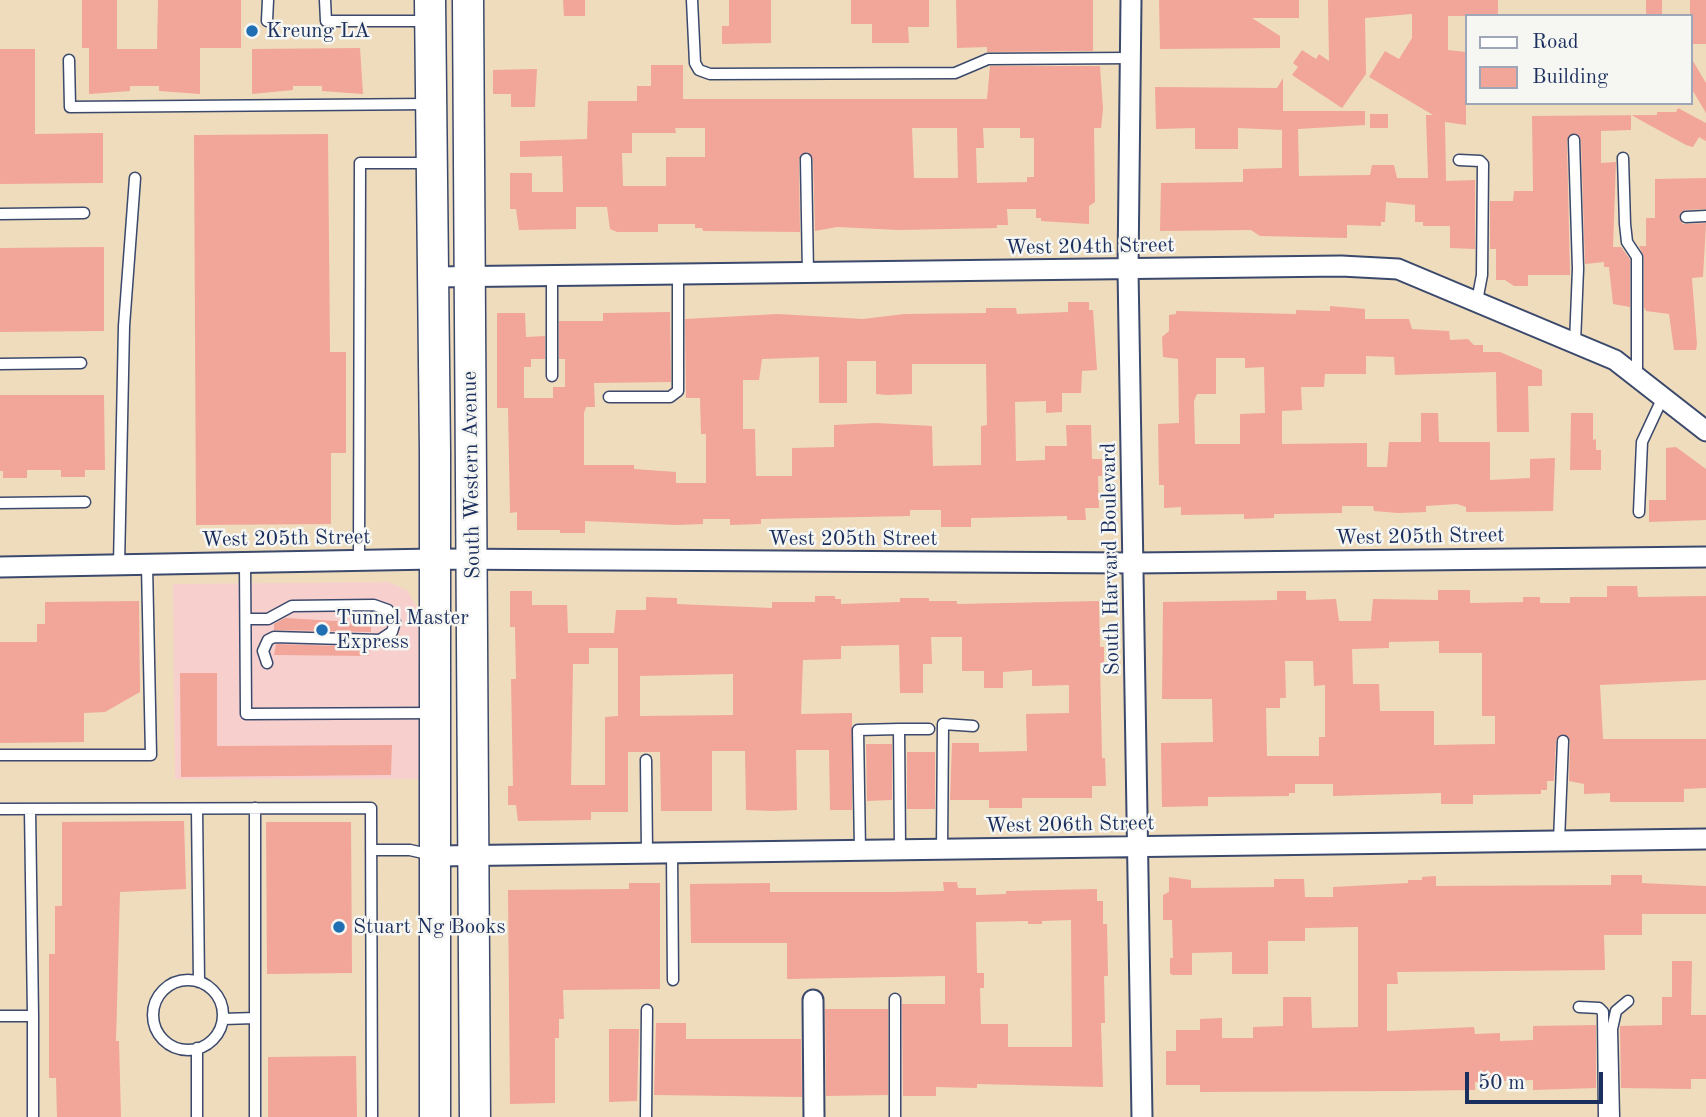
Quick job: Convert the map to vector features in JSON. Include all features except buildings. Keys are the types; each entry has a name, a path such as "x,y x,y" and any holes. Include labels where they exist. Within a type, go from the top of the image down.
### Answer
{"main road":[{"name":"South Western Avenue","path":"468,0 474,560 475,1117"},
{"name":"South Western Avenue","path":"430,10 436,856 435,1117"}],"street":[{"name":"South Harvard Boulevard","path":"1131,0 1128,269 1142,1117"},
{"name":"West 204th Street","path":"432,277 808,275 1341,266 1398,269 1615,360 1706,430"},
{"name":"West 205th Street","path":"0,568 434,559 1134,563 1706,557"},
{"name":"West 206th Street","path":"436,856 1706,839"},
{"path":"813,1000 814,1117"}],"lane":[{"path":"267,21 268,0"},
{"path":"326,0 326,21 430,10"},
{"path":"692,0 695,63 699,70 710,74 955,73 988,59 1132,58"},
{"path":"69,60 70,107 430,104"},
{"path":"1574,140 1578,269 1575,343"},
{"path":"1623,158 1627,242 1637,257 1637,377"},
{"path":"806,159 808,275"},
{"path":"1459,160 1480,161 1483,164 1482,275 1477,301"},
{"path":"359,560 360,163 430,163"},
{"path":"120,565 124,326 135,178"},
{"path":"0,214 84,213"},
{"path":"1686,217 1706,216"},
{"path":"609,397 670,397 678,391 678,275"},
{"path":"552,276 552,376"},
{"path":"0,364 81,363"},
{"path":"1639,512 1642,442 1663,397"},
{"path":"0,503 85,502"},
{"path":"245,562 246,714 435,713"},
{"path":"0,755 151,755 147,565"},
{"path":"246,619 268,619 292,606 374,605 388,610 395,622 392,632 380,640 274,637 268,639 263,651 267,663"},
{"path":"942,849 943,724 973,726"},
{"path":"900,729 900,849"},
{"path":"860,850 858,730 929,729"},
{"path":"1559,841 1563,741"},
{"path":"646,760 647,853"},
{"path":"256,808 256,1117"},
{"path":"0,809 371,808 372,1117"},
{"path":"30,809 33,1117"},
{"path":"197,809 199,982"},
{"path":"371,850 410,850 436,856"},
{"path":"672,853 673,980"},
{"path":"177,982 199,982 218,996 223,1019 212,1040 197,1048 179,1049 161,1036 153,1016 155,1005 167,987 177,982"},
{"path":"895,999 895,1117"},
{"path":"1614,1117 1612,1029 1616,1011 1628,1001"},
{"path":"1579,1007 1599,1008 1603,1012 1604,1117"},
{"path":"646,1117 647,1010"},
{"path":"0,1016 33,1016"},
{"path":"223,1019 256,1018"},
{"path":"197,1048 197,1117"}],"shaded area":[{"path":"388,582 407,590 418,609 420,779 175,779 173,584"}],"place":[{"name":"Kreung LA","path":"252,31"},
{"name":"Tunnel Master Express","path":"322,630"},
{"name":"Stuart Ng Books","path":"339,927"}]}
